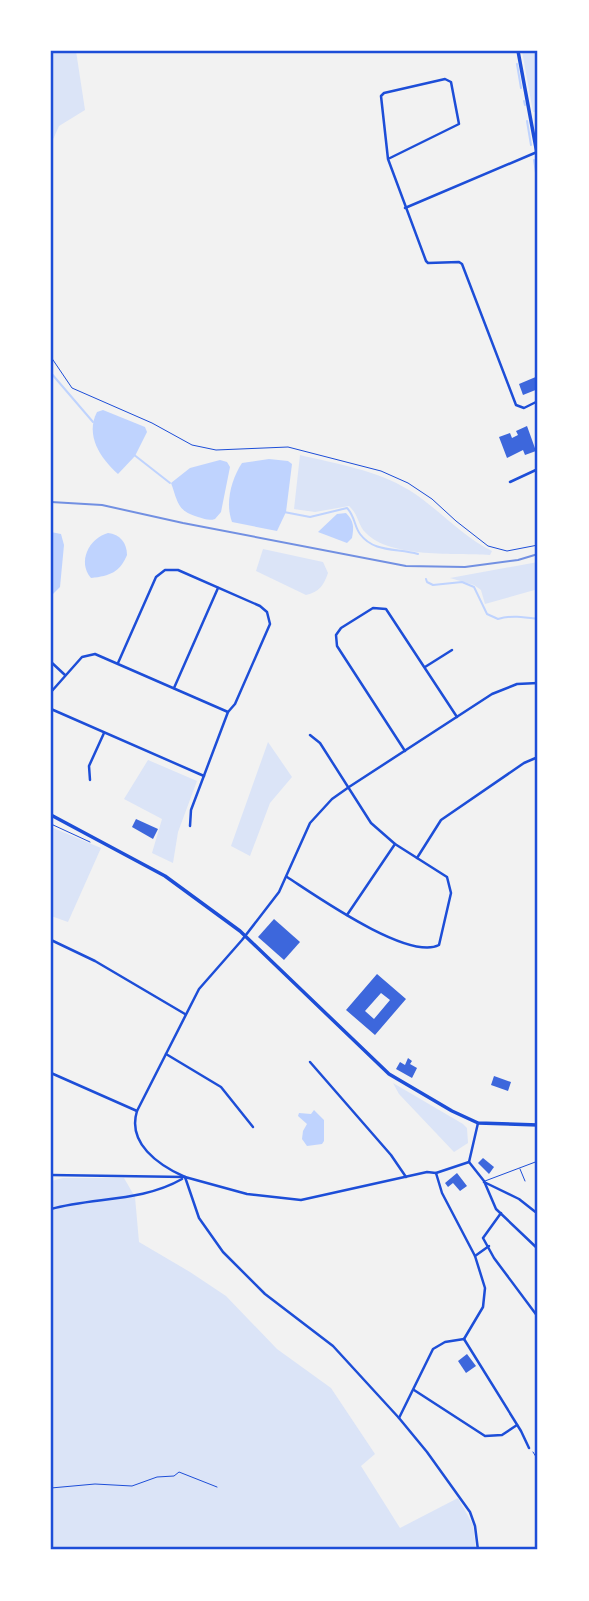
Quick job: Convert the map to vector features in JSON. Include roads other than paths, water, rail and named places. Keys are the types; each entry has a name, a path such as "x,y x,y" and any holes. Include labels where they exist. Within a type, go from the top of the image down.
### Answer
{"main road":[{"path":"518,51 538,159"},
{"path":"51,816 165,876 245,935 389,1074 478,1123 538,1125"}],"street":[{"path":"388,159 459,124 451,82 445,79 384,93 382,96 388,159 426,261 462,264 516,405 524,408 538,401"},
{"path":"405,208 537,152"},
{"path":"510,482 538,469"},
{"path":"118,663 160,572 172,569 260,606 267,612 270,624 235,704 228,712 191,810 190,826"},
{"path":"174,688 218,588"},
{"path":"405,751 337,646 336,635 341,628 373,608 382,607 390,612 457,717"},
{"path":"425,667 452,650"},
{"path":"51,692 78,661 86,655 99,654 228,712"},
{"path":"51,662 65,675"},
{"path":"469,1162 436,1173 427,1172 300,1200 247,1194 168,1170 138,1142 133,1123 199,989 268,908 287,877 310,824 331,800 505,687 538,683"},
{"path":"51,709 204,776"},
{"path":"90,780 89,766 104,733"},
{"path":"287,877 346,915 400,941 437,947 440,941 451,893 447,877 395,844 371,823 320,743 310,734"},
{"path":"417,858 441,821 524,763 538,757"},
{"path":"346,915 395,844"},
{"path":"51,940 95,961 185,1014"},
{"path":"166,1054 222,1087 253,1127"},
{"path":"310,1062 391,1155 406,1177"},
{"path":"51,1073 137,1111"},
{"path":"469,1162 478,1123"},
{"path":"469,1162 484,1181 492,1203 538,1249"},
{"path":"51,1175 62,1173 185,1177"},
{"path":"436,1173 442,1193 475,1256 485,1288 483,1307 464,1339"},
{"path":"51,1209 136,1195 166,1187 185,1177"},
{"path":"185,1177 199,1218 223,1252 265,1294 333,1346 399,1418 470,1512 478,1550"},
{"path":"484,1181 519,1199 538,1214"},
{"path":"501,1213 483,1236 494,1258 538,1317"},
{"path":"475,1256 488,1246"},
{"path":"399,1418 433,1349 445,1342 464,1339"},
{"path":"464,1339 529,1448"},
{"path":"414,1390 485,1436 502,1435 517,1425"}],"lane":[{"path":"484,1181 538,1161"},
{"path":"519,1167 525,1181"}],"water":[{"path":"103,410 145,427 147,432 135,456 118,474 105,461 94,438 94,421 97,412"},
{"path":"269,459 292,464 286,512 277,531 232,522 230,492 242,463"},
{"path":"220,460 227,462 230,467 221,512 215,519 207,520 186,512 179,505 171,483 190,468"},
{"path":"346,513 353,527 352,538 347,543 318,532 337,514"},
{"path":"51,532 61,534 64,545 60,587 52,595"},
{"path":"108,533 122,540 127,555 114,572 91,578 85,565 87,551 95,540"},
{"path":"314,1110 324,1120 324,1141 322,1144 307,1146 302,1139 307,1124 298,1116 299,1113 311,1114"}],"waterway":[{"path":"517,64 521,88"},
{"path":"524,101 525,105"},
{"path":"527,121 531,145"},
{"path":"534,160 538,185"},
{"path":"51,373 93,422"},
{"path":"133,454 170,483"},
{"path":"284,512 310,517 347,508 360,534 372,544 418,554"},
{"path":"426,579 433,585 462,582 474,587 487,614 498,619 538,619"}],"railway":[{"path":"51,502 102,505 406,566 465,567 518,560 538,554"}]}
